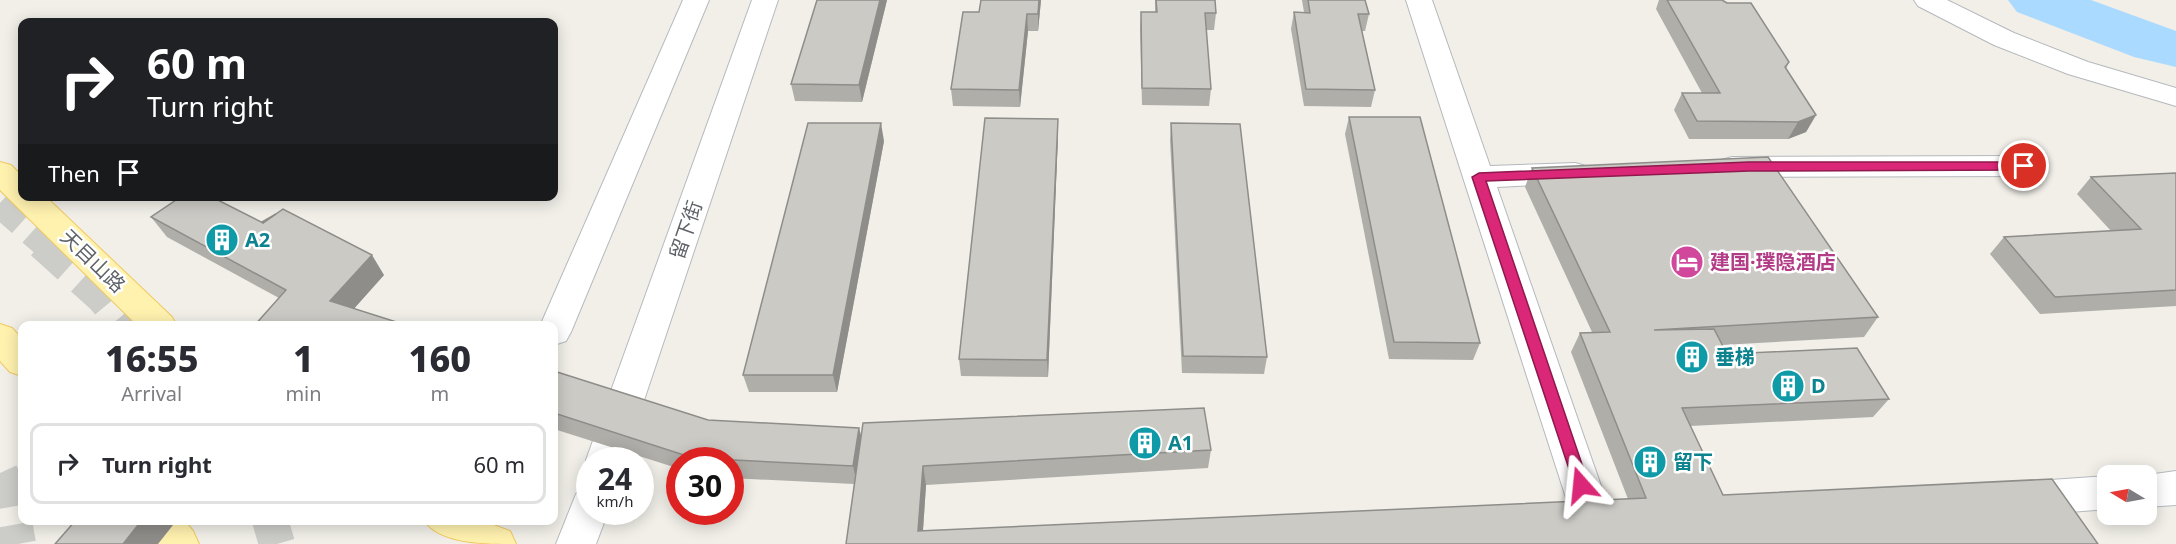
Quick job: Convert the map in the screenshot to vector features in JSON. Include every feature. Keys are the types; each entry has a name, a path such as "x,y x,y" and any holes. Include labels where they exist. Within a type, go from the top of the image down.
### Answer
{"main road":[{"name":"天目山路","path":"0,172 18,189"},
{"name":"天目山路","path":"30,201 155,321"},
{"path":"0,337 18,357"},
{"path":"163,525 179,544"}],"street":[{"path":"558,323 696,0"},
{"name":"留下街","path":"610,447 765,0"},
{"path":"1419,0 1597,529"},
{"path":"1928,0 2004,39 2078,68 2176,97"},
{"path":"1702,168 2024,166"},
{"path":"1479,177 1608,172"},
{"path":"2157,489 2176,488"},
{"path":"1989,501 2097,493"},
{"path":"576,544 583,525"}],"building":[{"path":"817,0 880,0 859,85 791,84"},
{"path":"981,0 1039,0 1038,14 1027,14 1019,90 951,89 963,12 979,12"},
{"path":"1156,0 1215,0 1216,13 1205,13 1211,89 1142,88 1141,12 1157,12"},
{"path":"1308,0 1365,0 1369,14 1358,14 1375,90 1306,89 1294,12 1310,13"},
{"path":"1667,0 1722,0 1727,3 1751,3 1789,62 1785,67 1816,115 1798,122 1697,121 1682,93 1720,93"},
{"path":"1349,117 1420,117 1480,343 1394,342"},
{"path":"985,118 1058,119 1047,360 959,359"},
{"path":"808,123 881,123 833,375 743,375"},
{"path":"1171,123 1240,124 1267,357 1183,356"},
{"path":"1768,157 1878,317 1654,330 1714,329 1727,354 1857,348 1889,399 1682,408 1723,495 2052,479 2098,544 846,544 863,423 1204,408 1211,450 923,466 918,531 1646,498 1580,333 1610,332 1532,168"},
{"path":"2176,173 2176,290 2055,297 2004,237 2141,229 2091,177"},
{"path":"175,201 220,201 263,223 283,209 372,255 330,301 393,321 258,321 286,290 151,217"},
{"path":"558,372 708,420 859,428 853,466 744,461 744,447 666,447 666,449 558,414"},
{"path":"72,525 138,525 123,544 55,544"}],"waterway":[{"path":"2037,0 2155,44 2176,49"}],"tunnel":[{"path":"0,203 45,243"},
{"path":"43,242 104,297 124,321"},
{"path":"0,473 9,493 18,544"},
{"path":"271,525 277,544"}],"place":[{"name":"A2","path":"222,240"},
{"name":"建国·璞隐酒店","path":"1687,262"},
{"name":"垂梯","path":"1692,357"},
{"name":"D","path":"1788,386"},
{"name":"A1","path":"1145,443"},
{"name":"留下","path":"1650,462"}],"route":[{"path":"1581,485 1479,177 1749,167 2024,166"}]}
